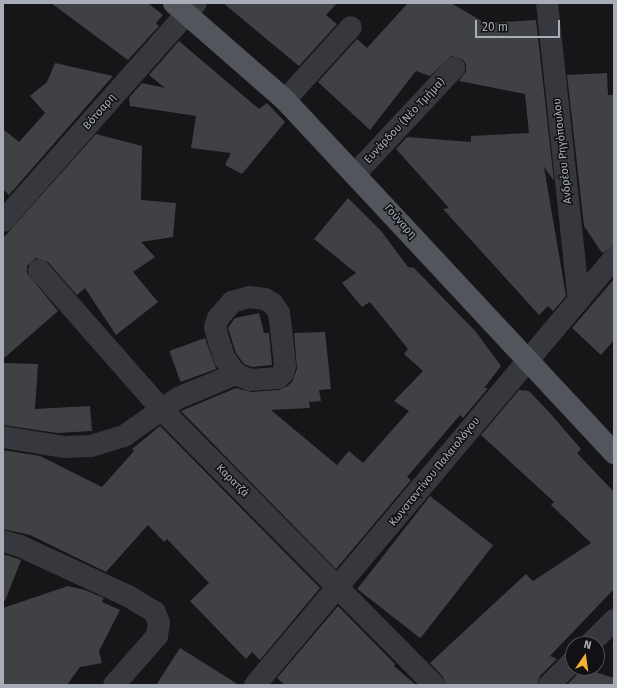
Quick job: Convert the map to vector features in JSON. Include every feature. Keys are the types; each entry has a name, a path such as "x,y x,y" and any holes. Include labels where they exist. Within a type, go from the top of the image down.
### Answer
{"main road":[{"name":"Γούναρη","path":"186,6 285,100 356,173 526,361 614,453"}],"street":[{"name":"Ανδρέου Ρηγόπουλου","path":"547,3 579,300"},
{"name":"Βότσαρη","path":"3,220 186,6"},
{"path":"285,100 351,27"},
{"name":"Ευνάρδου (Νέο Τμήμα)","path":"356,173 454,68"},
{"name":"Κωνσταντίνου Παλαιολόγου","path":"255,685 614,258"},
{"name":"Καρατζά","path":"39,270 161,409 434,685"},
{"path":"3,438 65,447 91,446 124,436 161,409 193,390 236,374"},
{"path":"3,541 20,546 128,596 155,612 159,623 157,636 114,685"},
{"path":"598,636 614,620"},
{"path":"549,685 565,669"}],"building":[{"path":"51,3 148,3 163,15 156,23 159,26 128,60"},
{"path":"223,3 337,3 326,15 337,24 299,66"},
{"path":"408,3 451,3 485,23 536,20 554,181 544,167 566,296 553,311 548,306 539,315 443,209 449,208 396,149 407,137 471,142 471,136 529,133 525,94 459,81 466,71 466,64 462,59 451,56 430,76 416,71 370,130 318,82 357,39 367,48"},
{"path":"179,41 259,109 267,103 285,122 242,174 225,165 231,153 191,148 196,116 130,106 129,98 142,83 165,88 149,75"},
{"path":"55,63 113,76 9,195 3,189 3,129 19,142 45,113 30,96 47,82"},
{"path":"607,73 608,95 614,95 614,246 602,253 584,226 567,75"},
{"path":"96,134 142,146 141,200 176,203 173,237 141,242 155,257 133,272 158,302 116,335 85,288 77,295 48,262 36,258 27,266 27,273 58,311 3,359 3,238"},
{"path":"348,198 382,232 408,267 414,268 476,332 501,366 484,388 488,388 463,418 460,415 407,477 411,480 336,569 181,411 236,388 251,392 279,390 286,387 292,382 297,369 294,333 325,332 331,389 319,390 321,401 309,402 310,408 271,410 337,465 349,451 363,463 409,411 394,401 423,371 404,354 408,349 370,302 362,307 342,283 356,273 314,239"},
{"path":"614,279 614,340 601,355 572,328"},
{"path":"259,313 264,333 269,333 272,365 252,367 244,364 236,353 228,328 235,318"},
{"path":"205,338 216,369 181,382 169,351"},
{"path":"3,363 38,364 35,409 90,406 92,431 57,433 3,425"},
{"path":"519,390 529,391 581,449 577,453 614,492 614,589 569,636 565,636 565,640 550,656 557,659 540,676 537,685 446,685 443,677 430,663 526,574 533,581 591,543 551,505 554,502 481,435"},
{"path":"160,426 320,588 260,660 252,652 246,659 190,601 209,583 167,539 164,542 148,525 106,572 30,535 3,529 3,450 40,456 102,487 134,451 132,449"},
{"path":"430,496 493,545 420,638 357,589"},
{"path":"3,554 21,560 5,601 3,601"},
{"path":"68,586 85,590 104,598 102,602 120,610 99,651 102,663 80,667 67,685 3,685 3,608"},
{"path":"338,606 395,664 394,666 416,685 285,685 277,678"},
{"path":"180,648 239,685 156,685"},
{"path":"605,675 614,678 614,685 567,685 575,676"}]}
